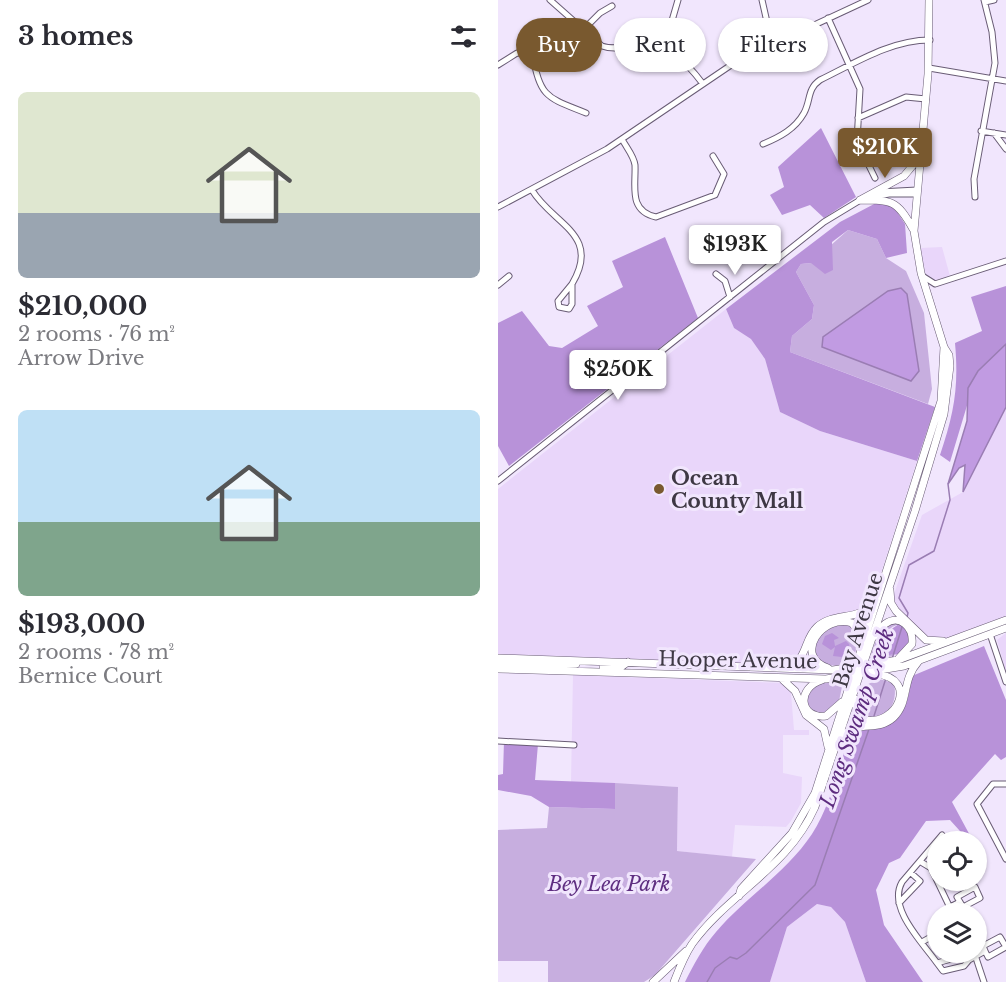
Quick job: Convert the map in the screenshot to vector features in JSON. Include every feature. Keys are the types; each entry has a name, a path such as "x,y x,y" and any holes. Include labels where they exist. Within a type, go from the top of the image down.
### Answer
{"main road":[{"name":"Bay Avenue","path":"910,512 948,396 950,366 949,355 944,347 921,273 914,231 929,68 930,0"},
{"path":"860,200 904,176 920,156"},
{"path":"860,200 885,200 897,204 905,213 914,231"},
{"name":"Bay Avenue","path":"739,896 741,889 801,822 815,794 876,600 901,527 910,512 927,462 928,444 941,401 944,347"},
{"path":"872,640 878,609 902,536 901,527 907,520 912,521 910,512"},
{"name":"Bay Avenue","path":"674,982 692,945 739,896 790,849 808,824 839,740 912,521"},
{"path":"889,587 893,608 910,629 913,640 897,660"},
{"path":"777,669 799,661 810,638 820,625 835,617 861,614 876,600"},
{"path":"872,640 885,624 904,621 928,640 938,642 954,639"},
{"name":"Hooper Avenue","path":"887,671 897,660 1006,621"},
{"path":"833,670 816,662 811,654 812,645 823,628 837,622 852,623 859,632 860,648"},
{"name":"Hooper Avenue","path":"498,669 781,679 851,677 887,671 919,661 1006,628"},
{"name":"Hooper Avenue","path":"498,658 761,669 833,670 864,666 887,671"},
{"path":"839,740 852,728 890,720 904,700 907,676 919,661"},
{"path":"498,664 621,667 628,662"},
{"path":"643,663 656,674"},
{"path":"708,676 718,671 754,672 761,669"},
{"path":"871,723 886,717 898,702 899,686 887,671"},
{"path":"781,679 795,691 806,715 824,729 829,749"},
{"path":"826,679 812,684 805,692 804,701 808,711 813,715 826,716 843,700"},
{"path":"854,694 857,712 871,723"},
{"path":"654,982 692,945"}],"street":[{"path":"550,0 570,18"},
{"path":"673,18 678,0"},
{"path":"763,0 765,18"},
{"path":"868,0 828,18 860,88 857,141 875,178"},
{"path":"975,197 974,179 992,79 994,49 984,1 994,0"},
{"path":"596,18 612,6"},
{"path":"763,144 784,135 799,120 804,113 813,85 905,41 930,40"},
{"path":"498,65 516,55"},
{"path":"929,68 1006,81"},
{"path":"536,72 548,96 562,105 586,113"},
{"path":"694,72 703,84"},
{"path":"498,207 622,139 722,72"},
{"path":"858,118 906,97 926,99"},
{"path":"981,131 1006,135"},
{"path":"994,133 1006,149"},
{"path":"622,139 635,163 634,189 637,205 644,213 656,217 715,195 724,174 713,156"},
{"path":"532,190 540,204 568,225 579,247 582,265 572,284 558,301 559,307 564,310 572,306 572,284"},
{"path":"498,481 824,222 860,200 882,191 916,192"},
{"path":"921,273 928,281 935,284 1006,261"},
{"path":"716,274 725,281 730,297"},
{"path":"498,285 509,276"},
{"path":"930,301 935,284"},
{"path":"990,634 1006,682"},
{"path":"498,741 574,745"},
{"path":"1006,784 993,784 977,804 1003,847 1006,859"},
{"path":"927,854 900,885 899,903 900,909 927,949"},
{"path":"921,862 931,868 948,903"},
{"path":"899,903 920,881 911,873"},
{"path":"922,942 927,939"},
{"path":"937,963 943,971 964,966 966,963"},
{"path":"978,963 984,982"}],"shaded area":[{"path":"821,128 856,197 824,218 810,205 782,215 770,195 784,187 778,167"},
{"path":"876,203 892,204 905,224 907,253 886,258 877,239 848,230 832,242 833,270 825,274 811,263 801,264 796,272 814,305 812,319 792,336 790,352 935,407 917,461 820,431 780,412 765,359 751,339 734,328 726,309 840,222"},
{"path":"665,237 698,318 509,466 498,446 498,323 522,311 549,346 562,348 598,326 587,306 623,287 612,261"},
{"path":"942,247 950,276 933,281 926,275 920,248"},
{"path":"1006,286 1006,347 975,379 950,462 940,455 954,400 955,343 982,331 971,297"},
{"path":"901,288 907,294 919,371 911,381 822,347 823,337 888,291"},
{"name":"Ocean County Mall","path":"726,309 734,328 751,338 765,359 780,412 820,431 917,461 871,604 861,612 836,616 789,665 498,654 498,489"},
{"path":"1006,344 1006,407 963,492 965,465 959,468 948,484 967,421 968,388 978,371"},
{"path":"1006,407 1006,616 942,640 929,639 895,606 894,594 922,515 963,492"},
{"path":"899,624 906,628 910,642 901,654 889,655 884,634"},
{"path":"832,633 839,638 834,640 835,646 846,641 849,644 850,650 842,657 833,656 835,647 831,650 822,644 825,636"},
{"path":"1006,633 1006,671 997,640"},
{"path":"984,646 1006,700 1006,757 1001,760 995,754 952,802 968,831 960,831 950,820 926,821 900,858 889,863 876,890 884,925 923,982 866,982 845,922 831,907 817,904 787,927 770,982 685,982 699,956 716,932 790,861 812,834 830,798 851,732 879,727 896,720 906,704 912,676"},
{"path":"573,675 783,683 791,693 794,730 809,730 809,735 783,735 783,773 802,777 801,803 791,821 786,827 735,825 732,857 677,851 678,787 571,782"},
{"path":"504,741 538,744 535,780 615,783 615,809 549,807 531,796 498,790 498,775 503,774"},
{"path":"817,904 831,907 845,922 866,982 770,982 787,927"}],"green space":[{"path":"848,230 877,239 886,258 906,271 924,313 932,389 928,404 790,352 792,336 812,319 814,305 796,272 801,264 811,263"},
{"path":"894,623 899,624 892,627 885,636 887,653 894,656 873,660 870,658 878,637 884,629"},
{"path":"834,625 849,625 856,641 853,657 850,661 838,666 825,665 813,654 818,636"},
{"path":"879,679 894,683 895,697 886,712 875,717 867,717 860,711 858,703 864,686"},
{"path":"843,682 839,701 829,713 816,714 808,707 807,692 819,683"},
{"name":"Bey Lea Park","path":"615,783 678,787 677,851 756,859 655,975 644,982 548,982 548,961 498,961 498,830 547,828 549,807 615,809"}],"waterway":[{"name":"Long Swamp Creek","path":"907,617 908,613 899,598 909,565 934,551 950,500 948,484"},
{"name":"Long Swamp Creek","path":"892,659 902,627"},
{"name":"Long Swamp Creek","path":"874,716 886,678"},
{"name":"Long Swamp Creek","path":"707,982 715,968 730,957 737,959 746,953 815,885 869,729"}],"place":[{"name":"Ocean County Mall","path":"659,489"}]}
